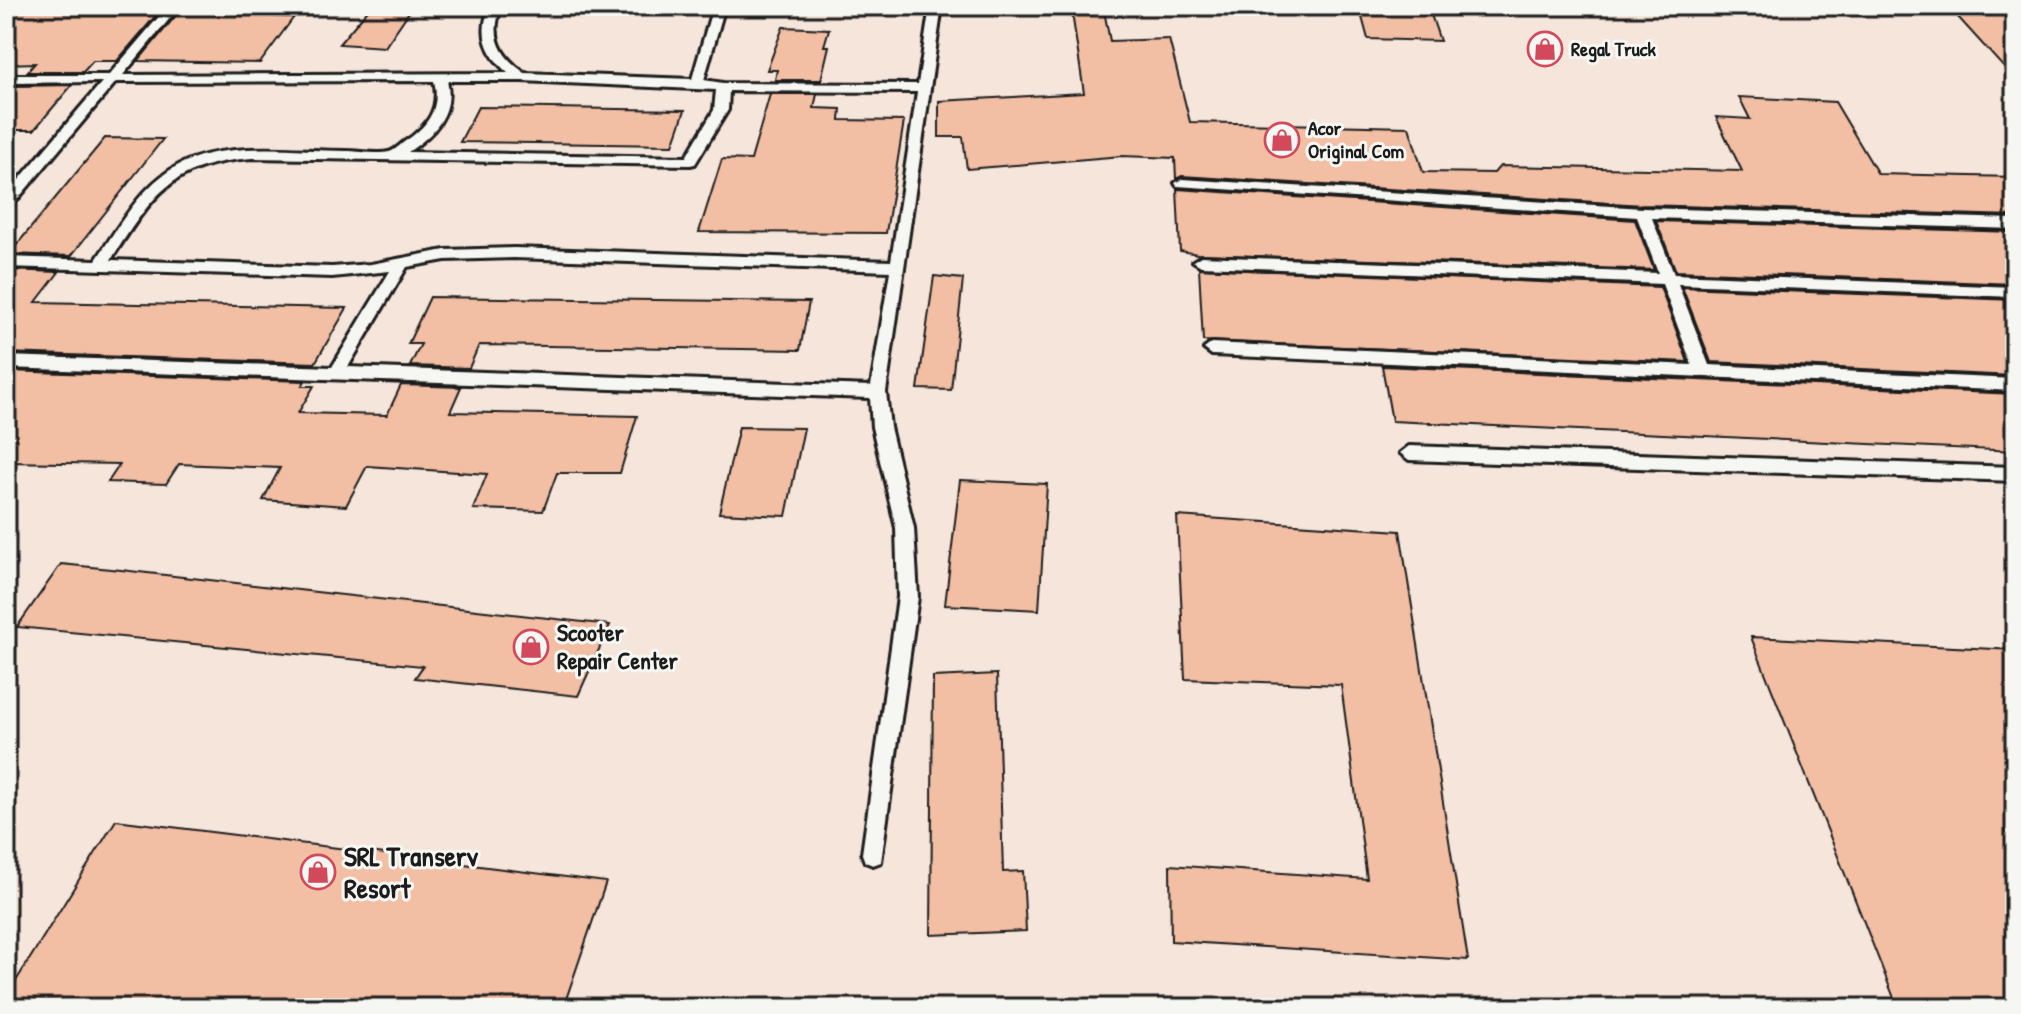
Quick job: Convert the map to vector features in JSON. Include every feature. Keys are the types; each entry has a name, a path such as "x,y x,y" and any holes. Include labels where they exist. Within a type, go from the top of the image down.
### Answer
{"lane":[{"path":"6,204 174,6"},
{"path":"496,6 488,21 489,39 498,57 522,77"},
{"path":"697,83 719,6"},
{"path":"873,854 908,597 909,564 900,504 881,427 878,392 936,6"},
{"path":"6,79 522,77 697,83 723,87 923,88"},
{"path":"391,157 433,125 444,109 446,93 440,78"},
{"path":"102,263 144,197 169,175 188,166 233,154 690,161 721,110 723,87"},
{"path":"1182,183 1643,213 2015,224"},
{"path":"1643,213 1703,371"},
{"path":"6,262 332,272 445,255 514,253 898,266"},
{"path":"1201,261 2015,292"},
{"path":"338,370 401,264"},
{"path":"1212,349 2015,385"},
{"path":"6,362 338,370 640,386 878,392"},
{"path":"1409,453 2015,474"}],"building":[{"path":"22,6 108,6 101,14 158,13 117,61 93,61 83,72 27,72 35,63 6,64 6,12 17,12"},
{"path":"371,6 413,6 385,47 339,44"},
{"path":"1071,6 1103,6 1110,41 1169,39 1190,122 1409,127 1423,172 1494,173 1500,166 1742,171 1716,117 1750,119 1739,97 1835,102 1878,174 2015,177 2015,216 1643,205 1182,176 1176,179 1175,158 1122,156 967,169 963,137 939,137 939,101 1084,93"},
{"path":"1359,6 1428,6 1440,41 1368,39"},
{"path":"1948,6 2004,6 2015,18 2015,80"},
{"path":"276,11 271,16 294,17 260,63 138,61 178,13"},
{"path":"783,27 829,29 824,46 829,46 821,80 775,80 777,70 767,70"},
{"path":"72,85 34,130 6,130 6,96 15,86"},
{"path":"770,94 817,94 814,108 841,109 840,120 904,121 886,233 699,232 722,159 751,160"},
{"path":"478,107 685,110 673,145 460,142"},
{"path":"105,138 163,139 71,256 9,254"},
{"path":"1177,189 1635,220 1654,270 1180,251"},
{"path":"1656,221 2015,232 2015,284 1676,271"},
{"path":"1199,268 1660,287 1688,362 1203,341"},
{"path":"6,270 59,272 36,302 347,308 315,363 6,353"},
{"path":"934,276 963,279 951,390 918,389"},
{"path":"1682,287 2015,300 2015,376 1711,362"},
{"path":"430,297 809,302 800,350 479,345 469,368 410,366 421,344 408,344"},
{"path":"1382,366 2015,394 2015,451 1392,421"},
{"path":"6,371 305,381 302,386 314,386 298,413 387,415 401,385 461,387 450,412 637,416 620,473 557,473 543,511 473,509 487,474 367,466 346,506 263,500 280,468 179,464 166,484 108,482 120,464 6,462"},
{"path":"739,427 804,428 786,516 719,513"},
{"path":"960,480 1047,484 1039,610 945,605"},
{"path":"1177,516 1400,531 1468,960 1171,941 1170,865 1367,879 1341,685 1185,679"},
{"path":"61,564 610,625 578,696 415,678 423,666 17,627"},
{"path":"1751,637 2015,650 2015,1008 1898,1008"},
{"path":"997,674 1003,872 1023,871 1026,931 931,935 933,677"},
{"path":"116,820 606,882 563,1008 6,1008 6,997"}],"place":[{"name":"Regal Truck","path":"1545,49"},
{"name":"Acor Original Com","path":"1282,140"},
{"name":"Scooter Repair Center","path":"531,647"},
{"name":"SRL Transerv Resort","path":"318,872"}]}
